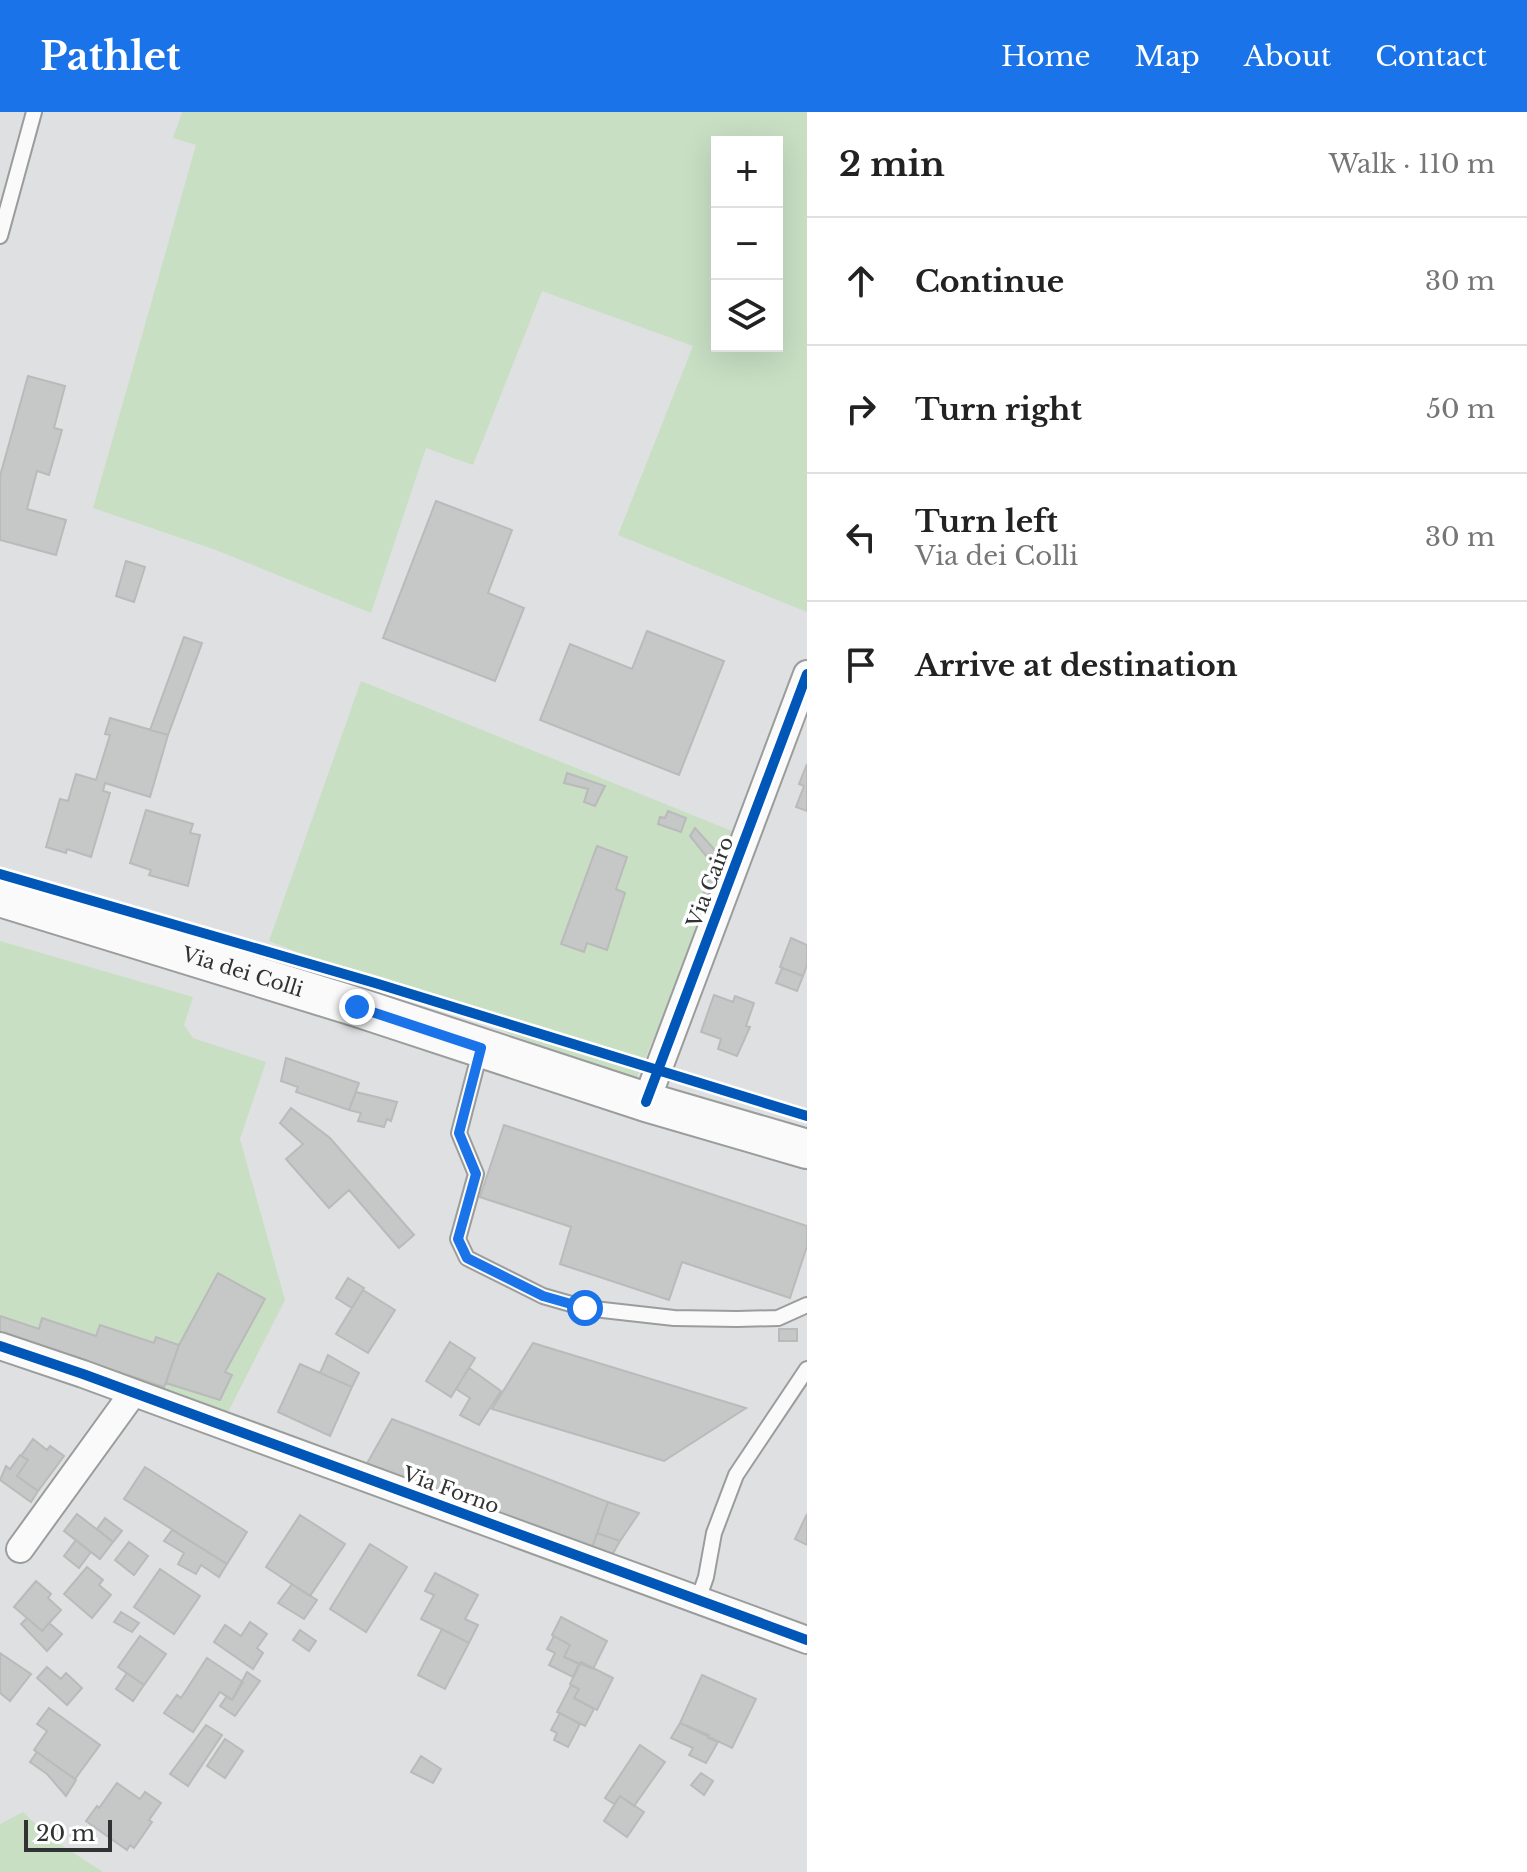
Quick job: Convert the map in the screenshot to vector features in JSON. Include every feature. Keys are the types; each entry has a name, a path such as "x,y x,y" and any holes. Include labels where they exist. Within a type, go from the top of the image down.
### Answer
{"main road":[{"name":"Via dei Colli","path":"0,897 646,1102 807,1149"}],"street":[{"name":"Via Cairo","path":"646,1102 807,674"},
{"name":"Via Forno","path":"0,1346 807,1640"},
{"path":"20,1549 133,1393"}],"lane":[{"path":"0,236 34,112"},
{"path":"481,1048 459,1133 476,1174 458,1239 467,1258 543,1296 585,1308 674,1318 737,1319 778,1318 807,1305"},
{"path":"698,1600 706,1577 714,1533 736,1475 807,1369"}],"green space":[{"path":"182,112 807,112 807,612 618,535 693,346 542,291 473,465 426,448 371,613 216,550 93,508 196,145 173,138"},
{"path":"361,681 732,831 733,853 635,1082 269,941"},
{"path":"0,941 193,997 184,1025 193,1038 266,1062 240,1139 285,1300 225,1418 0,1337"},
{"path":"23,1812 49,1837 103,1872 0,1872 0,1824"}],"building":[{"path":"28,376 65,386 54,428 62,430 49,475 37,471 27,509 66,520 56,555 0,540 0,476"},
{"path":"436,501 512,530 488,593 524,608 495,681 383,638"},
{"path":"126,561 145,567 134,602 116,596"},
{"path":"647,631 724,661 679,775 540,720 570,644 632,669"},
{"path":"184,637 202,643 168,735 150,730"},
{"path":"110,718 168,735 150,797 105,783 103,791 110,793 91,857 67,849 66,853 46,847 60,799 68,801 76,774 96,780 110,735 105,734"},
{"path":"807,764 807,811 796,807 804,786 799,784"},
{"path":"567,773 605,786 595,806 584,802 588,789 564,783"},
{"path":"146,810 193,824 190,833 200,835 188,886 149,875 151,870 130,863"},
{"path":"668,811 686,818 681,832 658,824 660,817 665,818"},
{"path":"695,828 723,859 709,911 698,907 713,870 711,862 690,836"},
{"path":"597,846 627,857 616,889 625,893 607,950 587,943 584,952 561,944"},
{"path":"791,938 807,945 807,965 803,976 780,967"},
{"path":"782,968 803,976 797,991 776,983"},
{"path":"714,995 733,1002 735,996 754,1003 746,1026 750,1027 737,1056 718,1049 721,1039 701,1032"},
{"path":"286,1058 359,1083 349,1110 296,1092 298,1087 281,1081"},
{"path":"356,1092 397,1102 391,1121 387,1119 384,1127 358,1121 361,1113 349,1110"},
{"path":"291,1108 330,1138 414,1235 399,1248 349,1190 329,1208 286,1159 303,1144 280,1123"},
{"path":"504,1125 807,1226 807,1246 790,1298 682,1262 669,1300 560,1264 571,1227 480,1197"},
{"path":"218,1273 265,1299 225,1372 232,1375 220,1400 166,1383 179,1345"},
{"path":"348,1278 364,1288 352,1308 336,1298"},
{"path":"363,1290 395,1310 368,1353 336,1334"},
{"path":"0,1316 39,1329 42,1318 96,1336 100,1325 154,1343 156,1337 179,1345 164,1387 0,1333"},
{"path":"779,1329 797,1329 797,1341 779,1341"},
{"path":"450,1342 475,1358 451,1397 426,1381"},
{"path":"533,1343 746,1408 664,1461 492,1409"},
{"path":"328,1355 359,1373 352,1387 320,1373"},
{"path":"300,1364 352,1387 330,1436 278,1412"},
{"path":"469,1368 501,1391 479,1425 460,1415 470,1398 456,1389"},
{"path":"392,1419 608,1502 592,1548 365,1467"},
{"path":"33,1439 47,1450 50,1446 64,1456 38,1491 17,1476 28,1460 21,1456"},
{"path":"20,1455 28,1460 17,1476 38,1491 31,1502 0,1480 6,1466 10,1469"},
{"path":"145,1467 247,1532 227,1564 124,1499"},
{"path":"608,1502 639,1513 620,1541 597,1533"},
{"path":"77,1514 113,1542 100,1559 64,1531"},
{"path":"807,1514 807,1545 795,1539"},
{"path":"300,1515 345,1544 310,1596 266,1567"},
{"path":"105,1518 122,1531 113,1542 97,1529"},
{"path":"172,1530 227,1564 219,1577 201,1565 196,1574 178,1564 184,1553 164,1541"},
{"path":"597,1533 620,1541 612,1555 592,1548"},
{"path":"76,1540 91,1552 79,1568 64,1556"},
{"path":"129,1542 148,1556 134,1575 115,1560"},
{"path":"370,1544 407,1567 366,1632 330,1609"},
{"path":"87,1567 103,1580 99,1585 111,1595 92,1618 64,1594"},
{"path":"160,1569 200,1596 174,1634 134,1607"},
{"path":"435,1573 478,1595 465,1619 478,1625 469,1643 421,1619 434,1595 425,1591"},
{"path":"36,1581 51,1594 48,1598 61,1610 42,1631 14,1607"},
{"path":"292,1584 317,1600 304,1619 278,1603"},
{"path":"121,1612 139,1623 132,1632 114,1622"},
{"path":"561,1617 607,1641 593,1669 564,1657 570,1645 552,1635"},
{"path":"27,1618 42,1631 49,1623 62,1634 47,1651 21,1624"},
{"path":"250,1622 267,1634 257,1648 263,1653 253,1669 214,1642 225,1625 241,1636"},
{"path":"442,1629 469,1643 445,1689 418,1675"},
{"path":"300,1630 316,1641 309,1651 293,1640"},
{"path":"140,1636 166,1654 144,1685 118,1667"},
{"path":"554,1636 570,1645 564,1657 579,1664 573,1677 549,1665 555,1653 547,1649"},
{"path":"0,1653 31,1674 10,1701 0,1693"},
{"path":"207,1658 243,1682 232,1700 220,1692 193,1732 164,1713 177,1695 181,1698"},
{"path":"581,1662 613,1678 597,1710 574,1698 579,1689 570,1684"},
{"path":"47,1667 61,1679 66,1673 82,1688 67,1705 37,1678"},
{"path":"247,1672 260,1681 235,1716 220,1706 227,1696 232,1700"},
{"path":"127,1673 144,1685 133,1701 116,1689"},
{"path":"702,1675 756,1699 732,1748 680,1723"},
{"path":"571,1685 579,1689 574,1698 594,1709 585,1726 557,1712"},
{"path":"49,1708 100,1745 75,1779 34,1750 47,1731 37,1724"},
{"path":"560,1713 580,1724 568,1747 554,1740 557,1733 551,1730"},
{"path":"680,1723 718,1742 706,1763 689,1755 693,1748 671,1738"},
{"path":"206,1725 222,1735 188,1786 170,1774"},
{"path":"225,1739 243,1751 225,1778 207,1766"},
{"path":"640,1745 665,1762 634,1806 620,1796 614,1804 605,1798"},
{"path":"37,1752 76,1780 66,1796 47,1774 30,1762"},
{"path":"421,1756 441,1769 433,1783 411,1772"},
{"path":"701,1773 713,1781 704,1795 691,1785"},
{"path":"117,1783 140,1799 145,1792 161,1803 134,1848 130,1845 127,1850 86,1821"},
{"path":"620,1796 644,1812 627,1837 604,1821"}],"cycle path":[{"path":"646,1102 807,674"},
{"path":"0,874 375,983 807,1116"},
{"path":"0,1346 807,1640"}],"route":[{"path":"357,1007 481,1048 459,1133 476,1174 458,1239 467,1258 543,1296 585,1308"}]}
